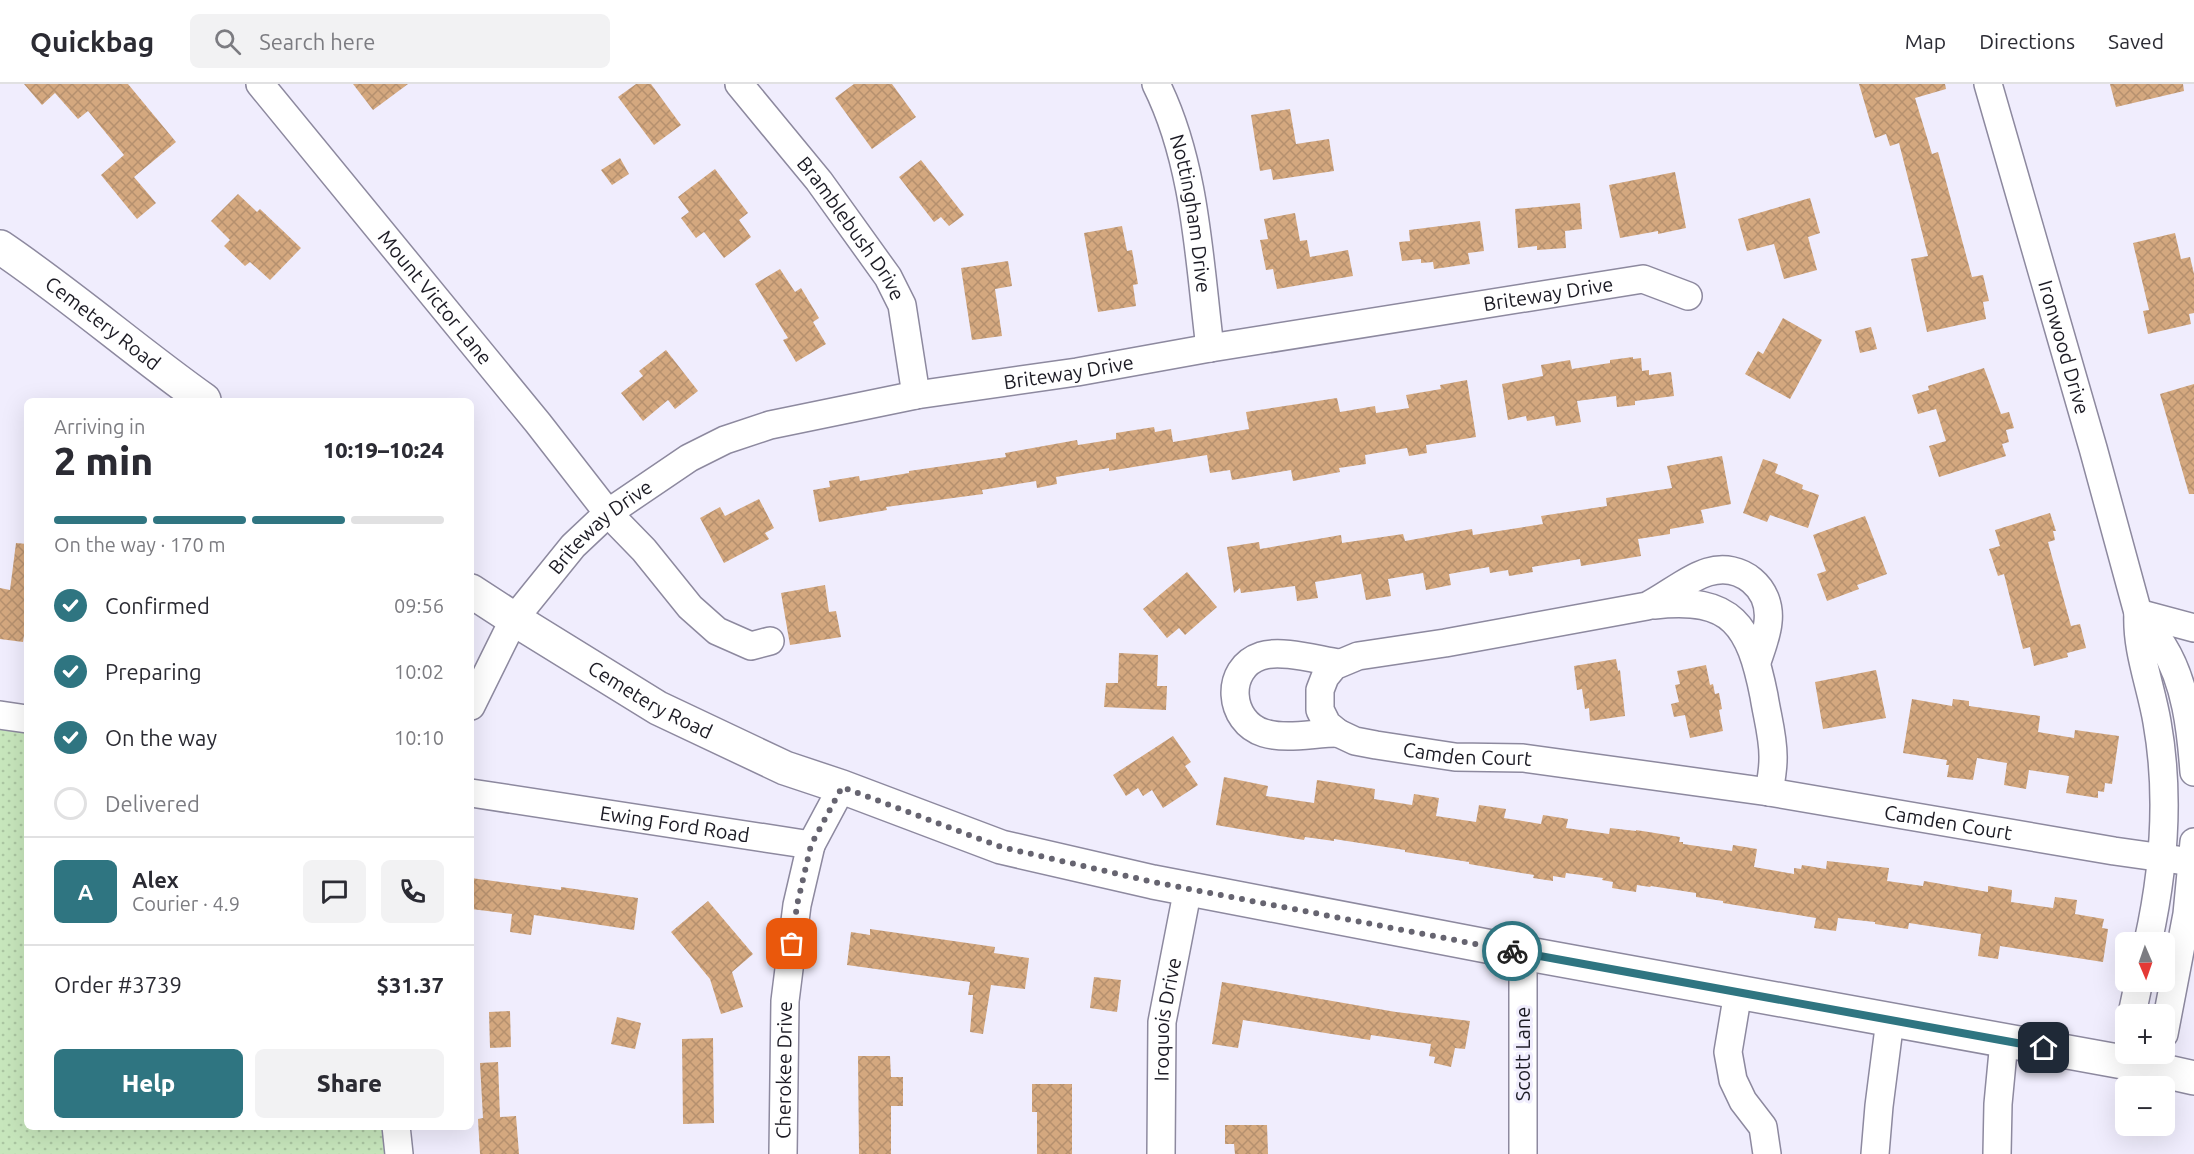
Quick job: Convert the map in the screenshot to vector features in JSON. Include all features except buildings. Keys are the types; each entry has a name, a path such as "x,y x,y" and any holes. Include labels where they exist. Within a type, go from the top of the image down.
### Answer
{"main road":[{"name":"Cemetery Road","path":"0,248 48,280 158,368 201,398"},
{"name":"Cemetery Road","path":"474,593 658,708 785,768 1001,847 1188,888 1523,953 2004,1041 2115,1054"},
{"name":"Cemetery Road","path":"2163,1064 2194,1078"}],"street":[{"name":"Mount Victor Lane","path":"260,84 538,423 608,513 644,550 690,607 717,631 751,646 770,641"},
{"name":"Bramblebush Drive","path":"739,84 819,182 888,278 902,306 916,395"},
{"name":"Nottingham Drive","path":"1155,84 1166,105 1185,172 1210,348"},
{"name":"Ironwood Drive","path":"1988,84 2138,613 2139,637 2157,723 2165,822 2150,932"},
{"name":"Briteway Drive","path":"474,700 514,619 573,546 608,513 637,495 674,466 725,440 770,426 916,395 1077,372 1210,348 1643,279 1688,296"},
{"path":"1647,606 1704,573 1727,570 1742,574 1759,587 1768,607 1768,623 1757,663"},
{"path":"1338,733 1326,724 1320,710 1319,696 1325,677 1339,663 1358,656 1445,643 1647,606 1691,603 1721,612 1737,625 1750,642 1757,663 1773,752 1769,792"},
{"name":"Ironwood Drive","path":"2138,613 2164,647 2177,675 2191,728 2194,772"},
{"path":"2138,613 2194,628"},
{"path":"1338,733 1288,735 1262,732 1242,717 1236,706 1234,694 1235,682 1240,671 1258,656 1280,654 1339,663"},
{"path":"0,715 24,719"},
{"name":"Camden Court","path":"1338,733 1365,743 1455,757 1523,758 1769,792 2161,858 2193,852"},
{"path":"811,845 842,787"},
{"name":"Ewing Ford Road","path":"474,793 811,845"},
{"name":"Cherokee Drive","path":"783,1154 785,1001 797,905 811,845"},
{"path":"2170,1004 2187,914 2193,852"},
{"name":"Iroquois Drive","path":"1161,1154 1162,1022 1188,888"},
{"name":"Scott Lane","path":"1523,953 1523,1154"},
{"path":"1738,992 1728,1052 1733,1080 1743,1101 1763,1127 1767,1154"},
{"path":"1875,1154 1890,1020"},
{"path":"1997,1154 1998,1104 2004,1041"},
{"path":"396,1130 399,1154"}],"green space":[{"path":"0,714 24,718 24,1130 397,1130 400,1154 0,1154"}],"way so far":[{"path":"792,944 797,905 811,845 842,787 1001,847 1153,882 1512,951"}],"route":[{"path":"1512,951 2044,1048"}]}
